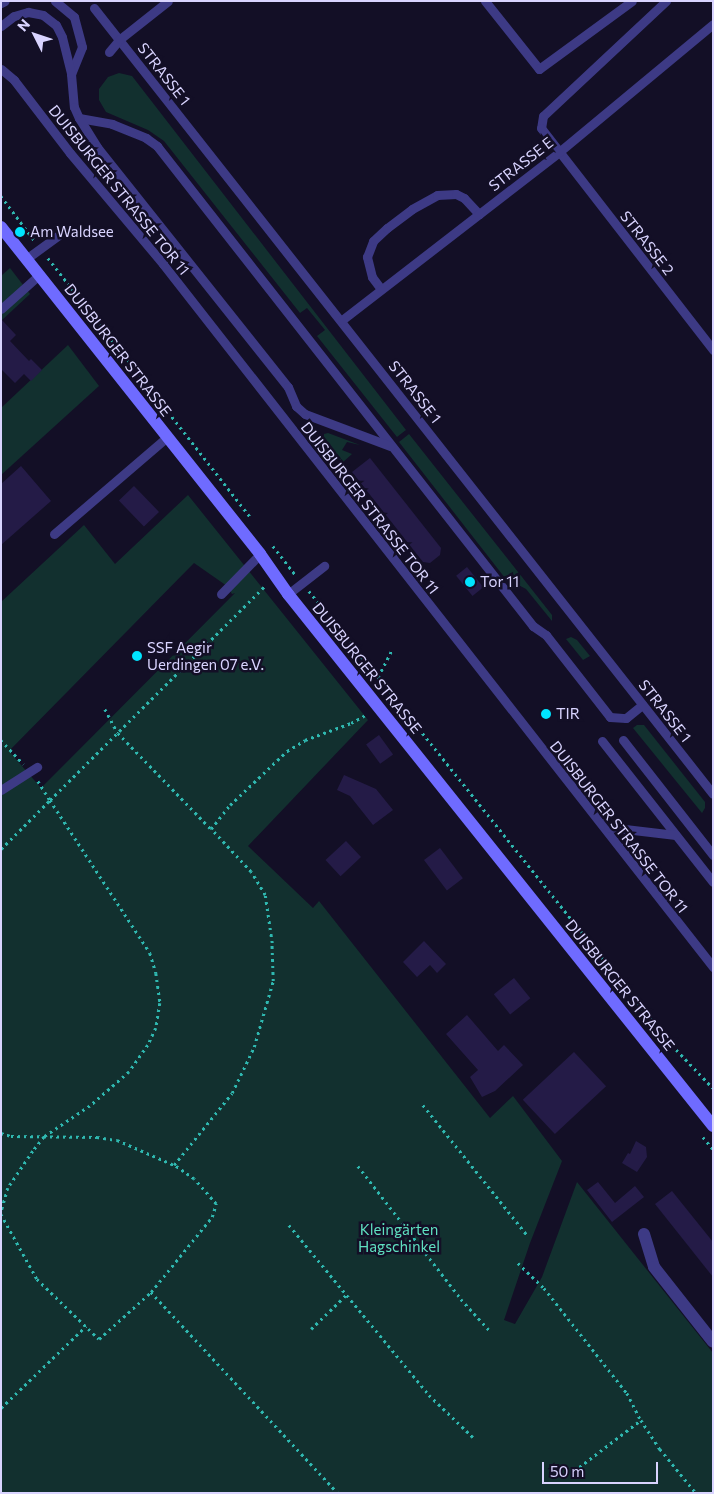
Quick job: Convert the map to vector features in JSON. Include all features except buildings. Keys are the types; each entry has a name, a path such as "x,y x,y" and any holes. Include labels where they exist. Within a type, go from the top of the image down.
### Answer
{"main road":[{"name":"DUISBURGER STRASSE","path":"1,227 166,438 260,554 288,594 713,1126"}],"street":[{"path":"644,1234 654,1267 713,1342"}],"lane":[{"path":"1,3 5,1"},
{"path":"55,1 74,17 82,47 71,74"},
{"path":"109,52 120,39 168,1"},
{"path":"485,1 539,69 632,1"},
{"name":"STRASSE 2","path":"666,1 543,116 541,128 713,350"},
{"name":"STRASSE 1","path":"94,8 342,320 713,794"},
{"path":"1,26 14,16 28,12 43,14 56,25 62,38 71,74 74,107 97,147 288,388 296,406 305,414 390,446"},
{"name":"STRASSE E","path":"342,320 560,152 713,24"},
{"name":"DUISBURGER STRASSE TOR 11","path":"1,69 14,80 70,153 163,264 713,968"},
{"path":"79,118 112,124 146,138 157,146 390,446 533,626 546,635 610,717 626,718 642,705"},
{"path":"381,289 372,277 367,257 373,241 386,228 418,205 438,195 456,194 464,198 479,214"},
{"path":"26,260 63,232"},
{"path":"1,309 39,275"},
{"path":"54,534 166,438"},
{"path":"220,594 260,554"},
{"path":"288,594 324,566"},
{"path":"623,740 713,854"},
{"path":"602,741 713,882"},
{"path":"1,790 34,770"},
{"path":"597,821 608,828 676,835"}],"path":[{"path":"1,196 254,521"},
{"path":"272,544 302,584 672,1045 713,1088"},
{"path":"1,849 266,586"},
{"path":"378,677 392,650"},
{"path":"105,709 118,732 251,872 265,895 272,943 273,981 254,1048 232,1093 174,1165"},
{"path":"211,829 230,805 287,751 305,740 352,723 367,714"},
{"path":"1,740 34,770 50,800 150,953 156,973 160,1003 156,1028 148,1045 129,1072 90,1106 44,1138 8,1188 1,1213 37,1279 99,1339 151,1292 212,1217 216,1204 194,1179 174,1165 117,1140 97,1136 44,1138 11,1136 1,1133"},
{"path":"423,1105 527,1235"},
{"path":"358,1166 461,1300 491,1332"},
{"path":"289,1225 429,1395 473,1436"},
{"path":"518,1263 544,1288 627,1393 641,1420 680,1477 696,1493"},
{"path":"151,1292 338,1493"},
{"path":"311,1330 347,1294"},
{"path":"1,1408 86,1326"},
{"path":"574,1471 641,1420"}],"green space":[{"path":"119,73 132,76 406,430 397,437 317,336 325,330 307,308 300,313 164,141 148,130 106,112 99,100 99,89 108,77"},
{"path":"10,268 30,294 1,321 1,276"},
{"path":"68,345 99,386 1,475 1,408"},
{"path":"328,433 360,445 347,442 342,450 352,454 342,463 324,440 324,434"},
{"path":"409,434 552,615 552,621 526,589 505,578 399,442"},
{"name":"Kleingärten Hagschinkel","path":"188,495 368,720 248,846 313,908 319,901 490,1118 513,1096 562,1161 530,1243 504,1320 515,1324 542,1277 577,1182 713,1353 713,1493 1,1493 1,602 84,525 115,564","holes":["194,563 227,586 232,594 235,593 41,788 9,751"]},
{"path":"571,637 577,640 590,656 583,660 566,639"},
{"path":"637,725 644,725 705,802 705,808 702,813 633,728"}],"place":[{"name":"Am Waldsee","path":"20,232"},
{"name":"Tor 11","path":"470,582"},
{"name":"SSF Aegir Uerdingen 07 e.V.","path":"137,656"},
{"name":"TIR","path":"546,714"}]}
